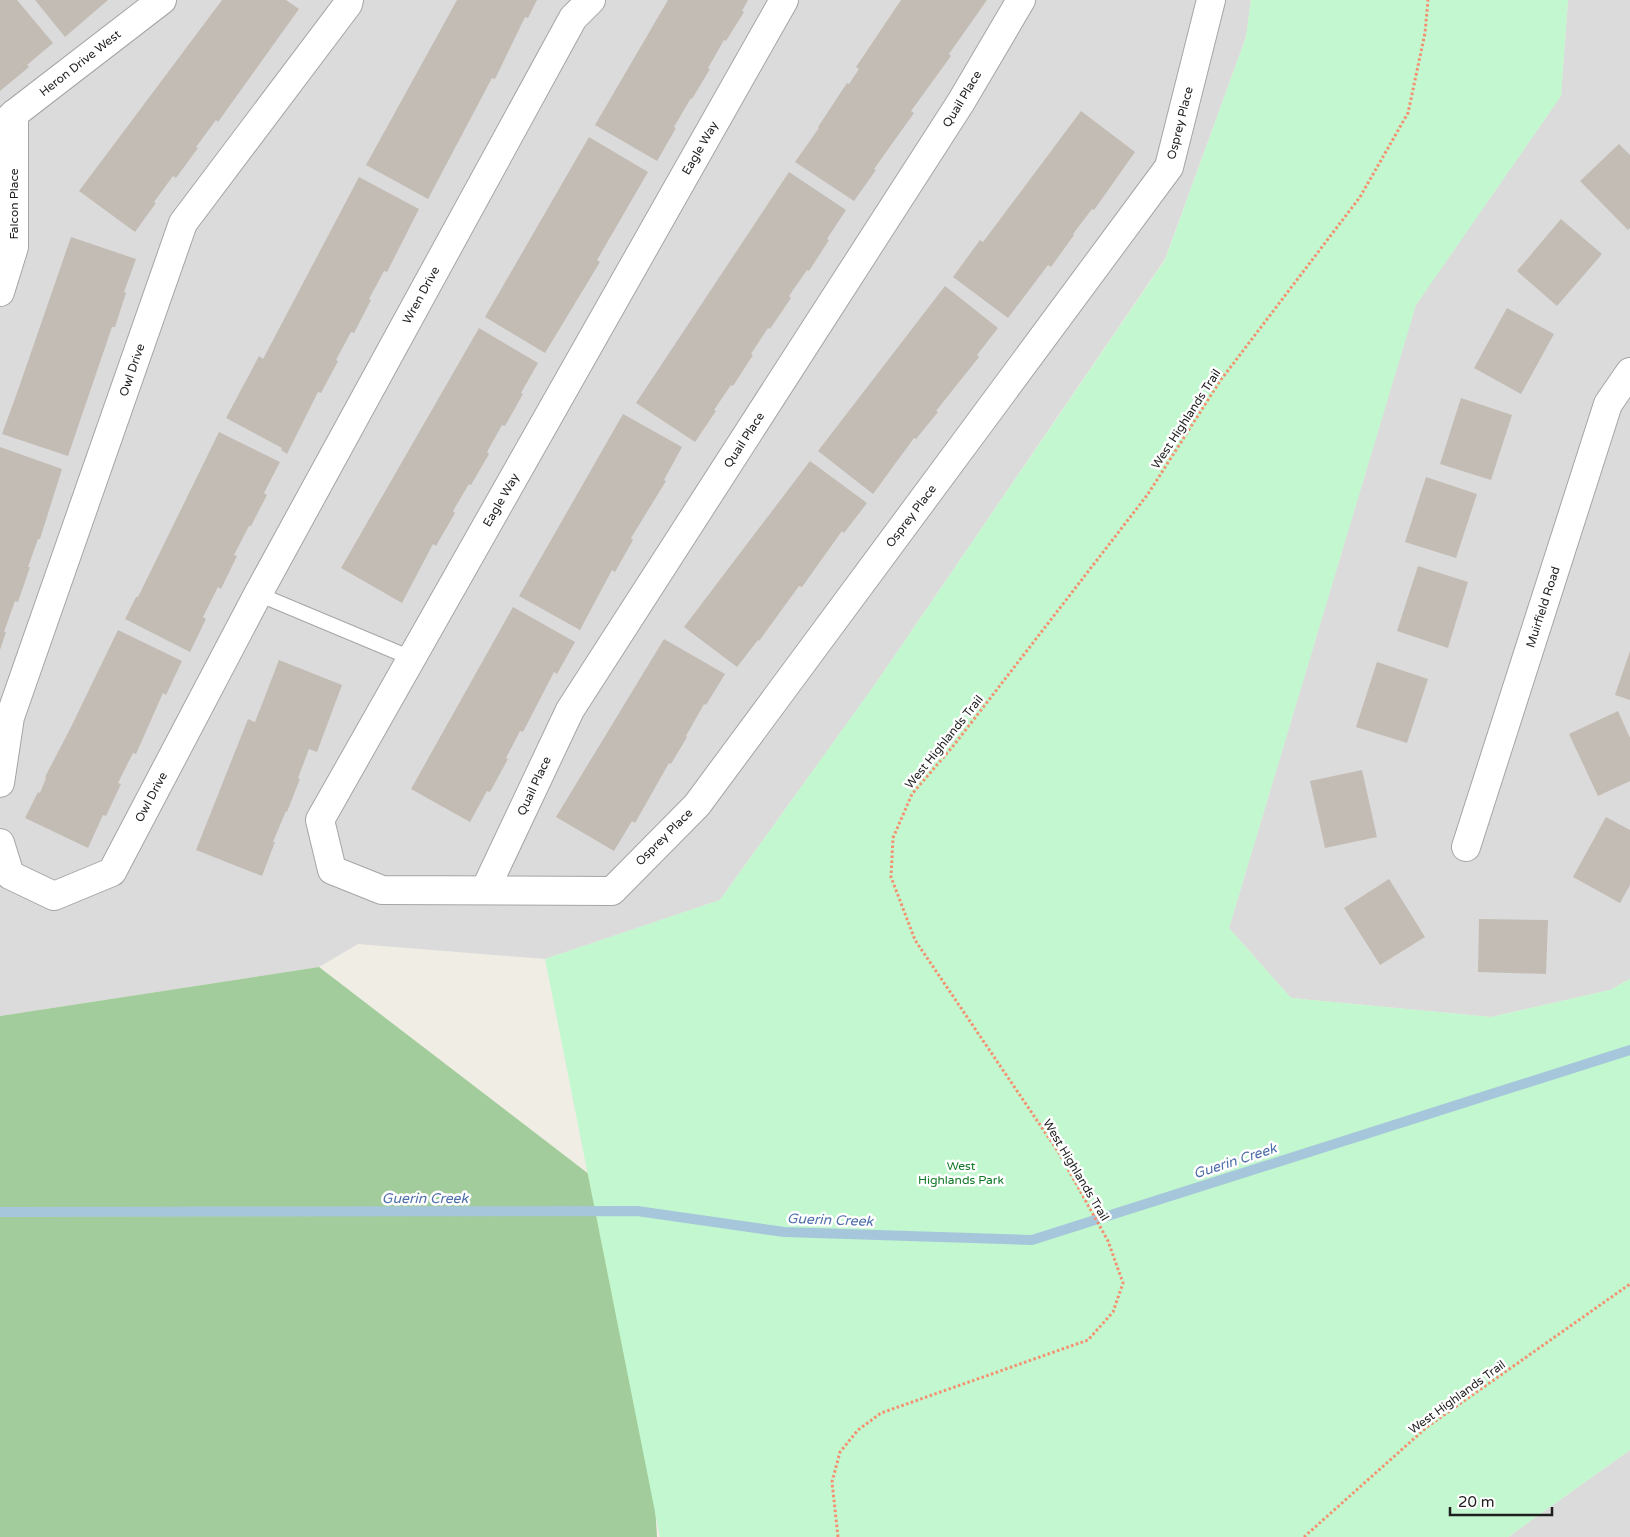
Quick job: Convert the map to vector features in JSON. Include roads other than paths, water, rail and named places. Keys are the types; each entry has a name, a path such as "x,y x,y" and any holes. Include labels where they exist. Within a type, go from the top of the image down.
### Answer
{"street":[{"name":"Heron Drive West","path":"7,120 162,0"},
{"name":"Owl Drive","path":"0,783 10,717 183,223 348,4 349,0"},
{"name":"Wren Drive","path":"258,594 573,18 591,0"},
{"name":"Eagle Way","path":"485,890 382,890 332,870 320,820 784,0"},
{"name":"Quail Place","path":"485,890 570,710 962,102 1021,0"},
{"name":"Osprey Place","path":"485,890 612,891 697,804 1170,167 1211,0"},
{"name":"Falcon Place","path":"0,292 14,247 7,120"},
{"name":"Muirfield Road","path":"1466,847 1608,404 1630,372"},
{"name":"Owl Drive","path":"0,843 10,875 54,896 112,872 258,594"}],"lane":[{"path":"258,594 411,658"}],"waterway":[{"name":"Guerin Creek","path":"0,1212 637,1211 784,1232 1032,1240 1630,1050"}],"park label":[{"name":"West Highlands Park","path":"961,1173"}]}
